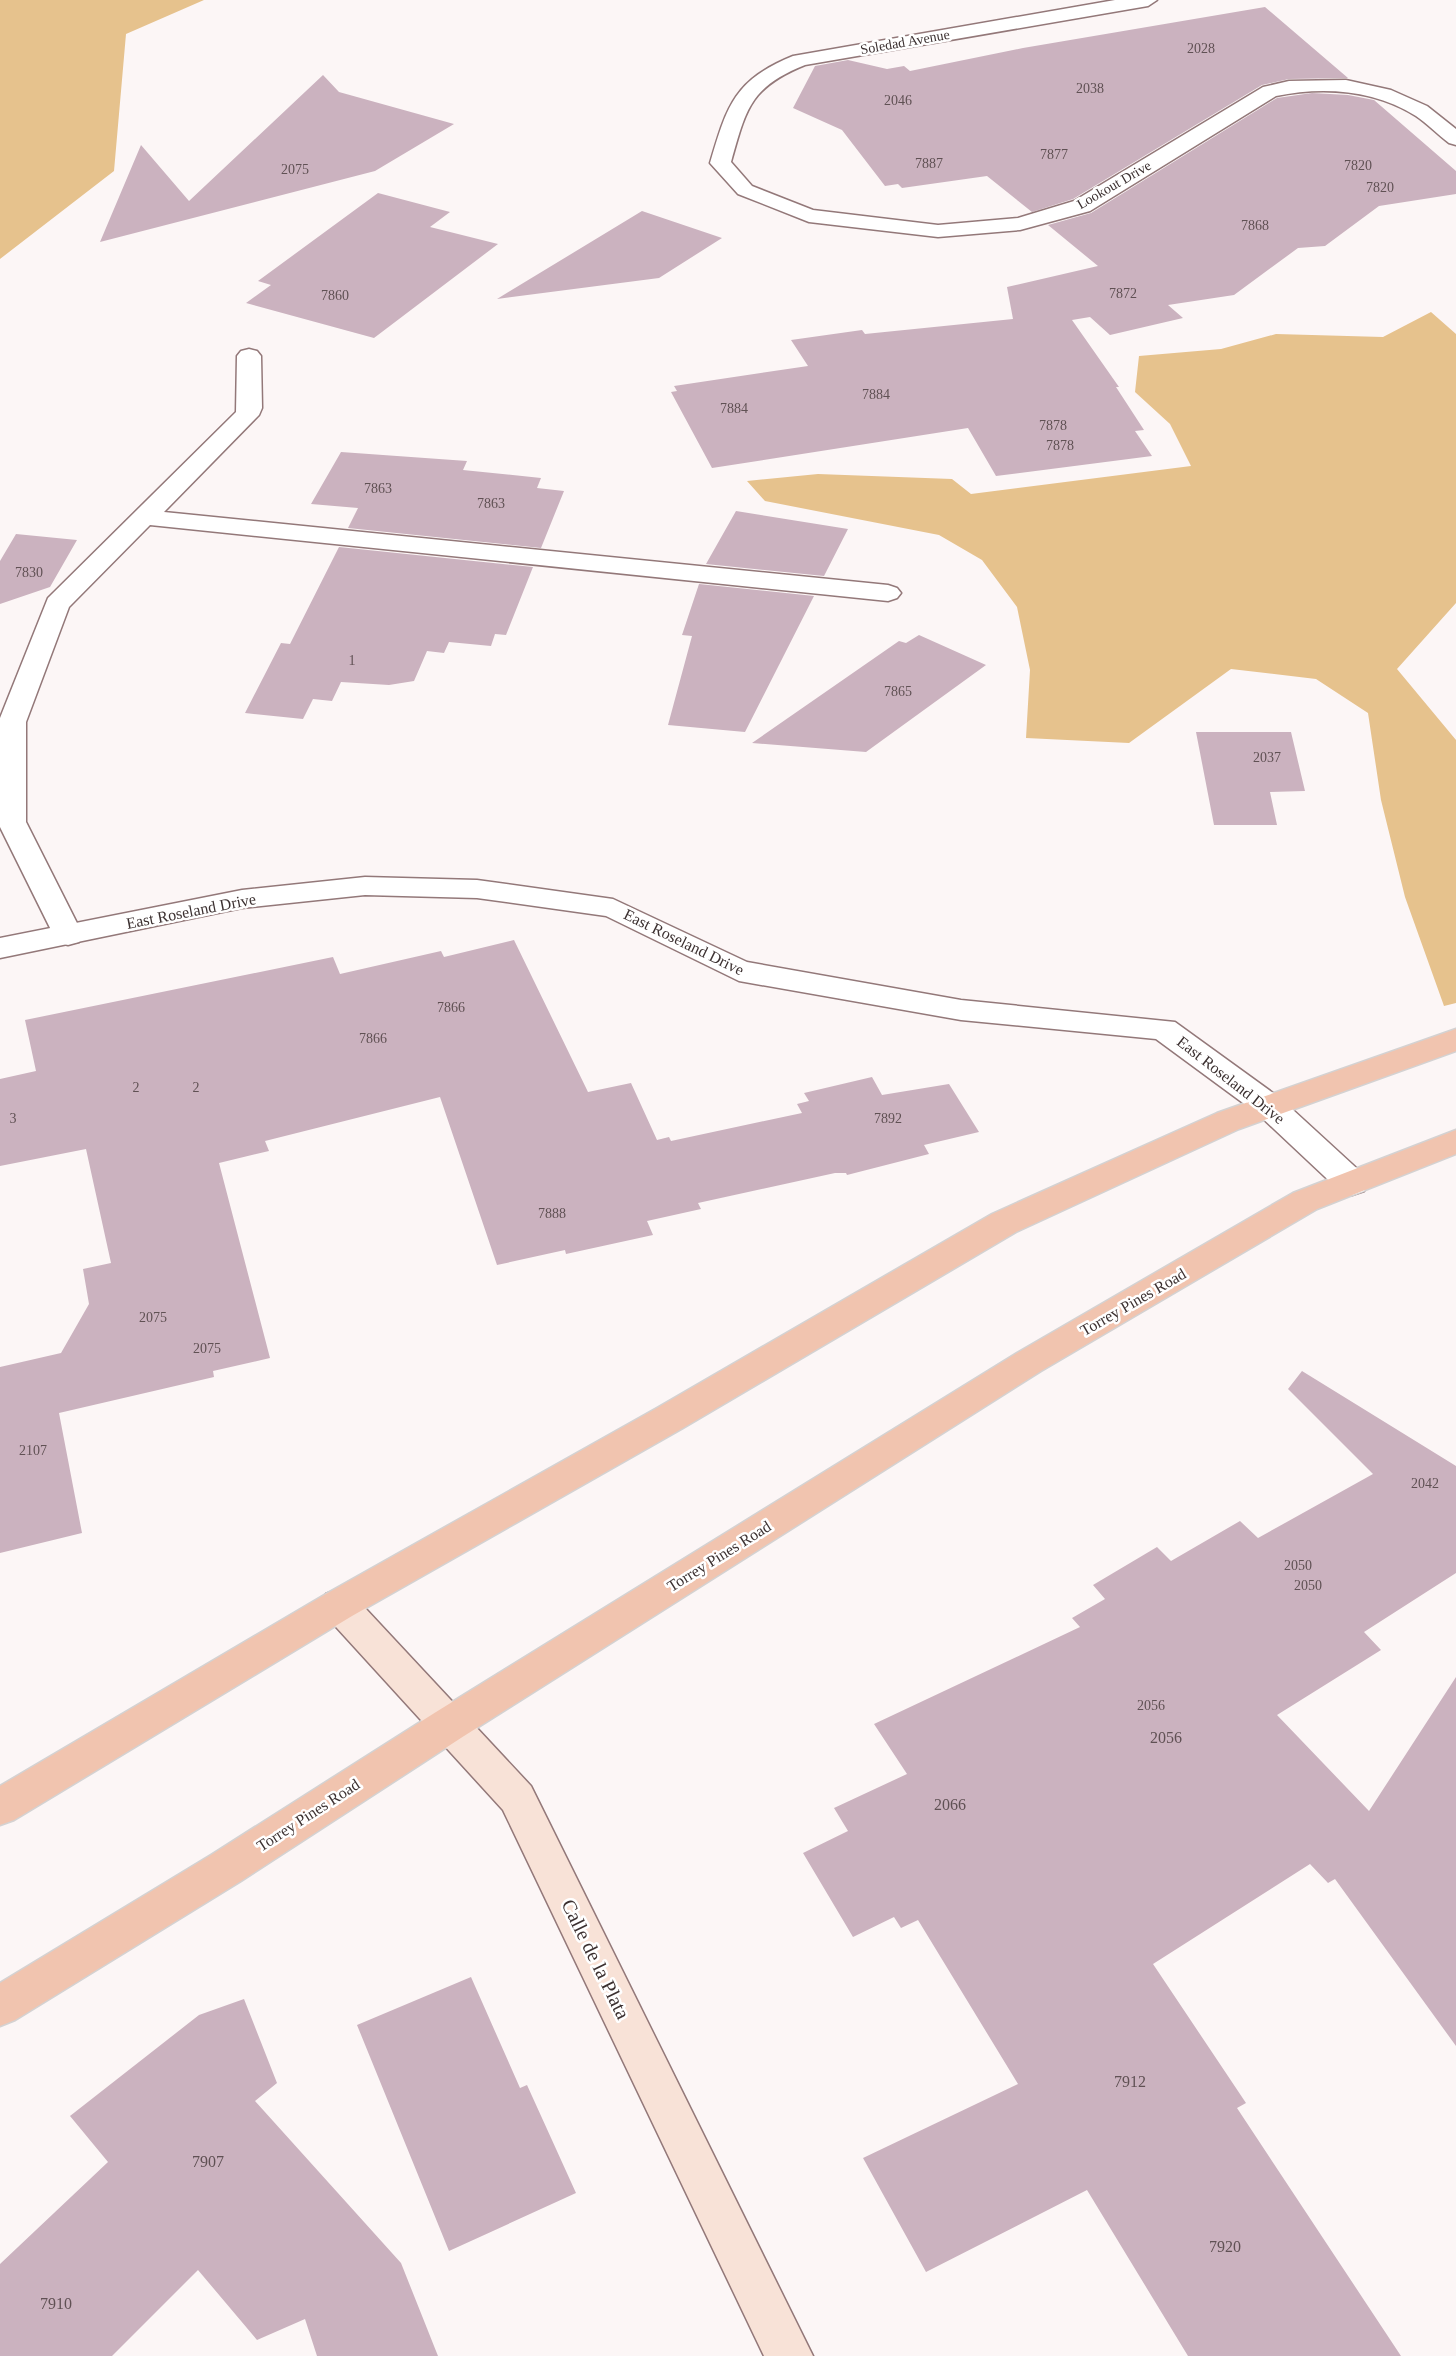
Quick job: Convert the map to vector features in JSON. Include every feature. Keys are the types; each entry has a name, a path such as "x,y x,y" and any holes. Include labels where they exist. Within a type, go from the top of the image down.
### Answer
{"main road":[{"path":"0,1807 339,1605 670,1418 1004,1223 1228,1121 1456,1040"},
{"name":"Torrey Pines Road","path":"0,2006 226,1868 450,1724 1029,1362 1305,1201 1456,1141"}],"street":[{"name":"Soledad Avenue","path":"720,163 736,110 745,94 774,69 800,60 1148,0"},
{"name":"Lookout Drive","path":"720,163 745,190 809,216 938,231 1020,224 1082,206 1270,91 1300,84 1339,84 1369,90 1420,110 1456,139"},
{"path":"68,935 12,822 12,723 57,604 247,415 250,408 249,356"},
{"path":"144,517 888,593"},
{"name":"East Roseland Drive","path":"0,948 242,899 365,886 477,889 613,908 740,971 961,1010 1164,1029 1269,1106 1352,1183"},
{"name":"Calle de la Plata","path":"339,1605 517,1798 789,2356"}],"shaded area":[{"path":"0,0 204,0 126,34 114,171 0,259"},
{"path":"1431,312 1456,334 1456,603 1397,669 1456,740 1456,1003 1444,1006 1405,897 1381,800 1368,713 1316,679 1231,669 1129,743 1026,738 1030,670 1017,607 982,560 939,535 765,501 747,481 818,474 952,479 971,494 1191,466 1170,424 1135,392 1139,356 1221,349 1276,334 1383,337"}],"building":[{"path":"1265,7 1348,78 1289,79 1262,85 1073,199 1032,212 987,176 902,188 898,184 885,186 842,130 793,108 815,66 848,60 887,69 904,66 910,71 1023,48"},
{"path":"323,75 339,92 454,124 375,171 100,242 141,145 189,201"},
{"path":"1312,93 1348,95 1374,100 1456,171 1456,194 1379,206 1325,246 1298,248 1234,295 1168,305 1183,318 1110,335 1090,317 1072,320 1119,387 1116,387 1144,430 1135,431 1152,456 996,476 968,428 712,468 671,392 677,391 674,386 808,366 791,340 862,330 865,334 1013,319 1007,287 1098,266 1048,225 1091,213 1277,98"},
{"path":"378,193 450,212 430,227 498,244 374,338 246,303 271,285 258,281"},
{"path":"642,211 722,238 659,278 497,299"},
{"path":"341,452 467,461 463,470 541,478 537,488 564,491 541,548 348,528 358,508 311,504"},
{"path":"736,511 848,529 824,576 706,564"},
{"path":"16,534 77,540 50,587 0,604 0,561"},
{"path":"339,547 533,567 506,635 495,634 491,646 449,642 444,653 427,651 414,681 389,685 341,682 332,701 313,699 303,719 245,713 281,643 290,644"},
{"path":"699,584 814,596 745,732 668,725 692,636 682,635"},
{"path":"919,635 986,665 866,752 752,743 899,641 906,643"},
{"path":"1196,732 1291,732 1305,791 1270,792 1277,825 1214,825"},
{"path":"514,940 588,1092 631,1083 657,1140 669,1137 671,1141 802,1113 797,1104 809,1101 804,1093 872,1077 882,1095 949,1084 979,1132 924,1145 929,1154 847,1175 846,1173 835,1173 698,1203 701,1209 647,1221 653,1235 566,1254 565,1250 497,1265 440,1097 265,1141 269,1151 219,1163 270,1358 213,1371 214,1377 59,1413 82,1533 0,1553 0,1367 61,1353 89,1304 83,1269 111,1263 86,1149 0,1166 0,1079 36,1071 25,1020 333,957 340,974 441,951 444,957"},
{"path":"1302,1371 1456,1466 1456,1573 1364,1632 1381,1650 1277,1715 1369,1811 1456,1677 1456,2046 1335,1879 1328,1883 1310,1864 1153,1964 1246,2103 1237,2108 1401,2356 1188,2356 1087,2190 926,2272 863,2158 1018,2084 918,1920 901,1928 894,1917 853,1937 803,1853 848,1831 834,1808 907,1774 874,1724 1080,1627 1072,1618 1105,1599 1093,1585 1157,1547 1171,1561 1240,1521 1258,1538 1373,1474 1288,1389"},
{"path":"471,1977 520,2088 527,2085 576,2193 449,2251 357,2025"},
{"path":"244,1999 277,2083 255,2101 401,2263 438,2356 317,2356 305,2319 257,2340 198,2270 112,2356 0,2356 0,2264 108,2162 70,2116 199,2015"}]}
